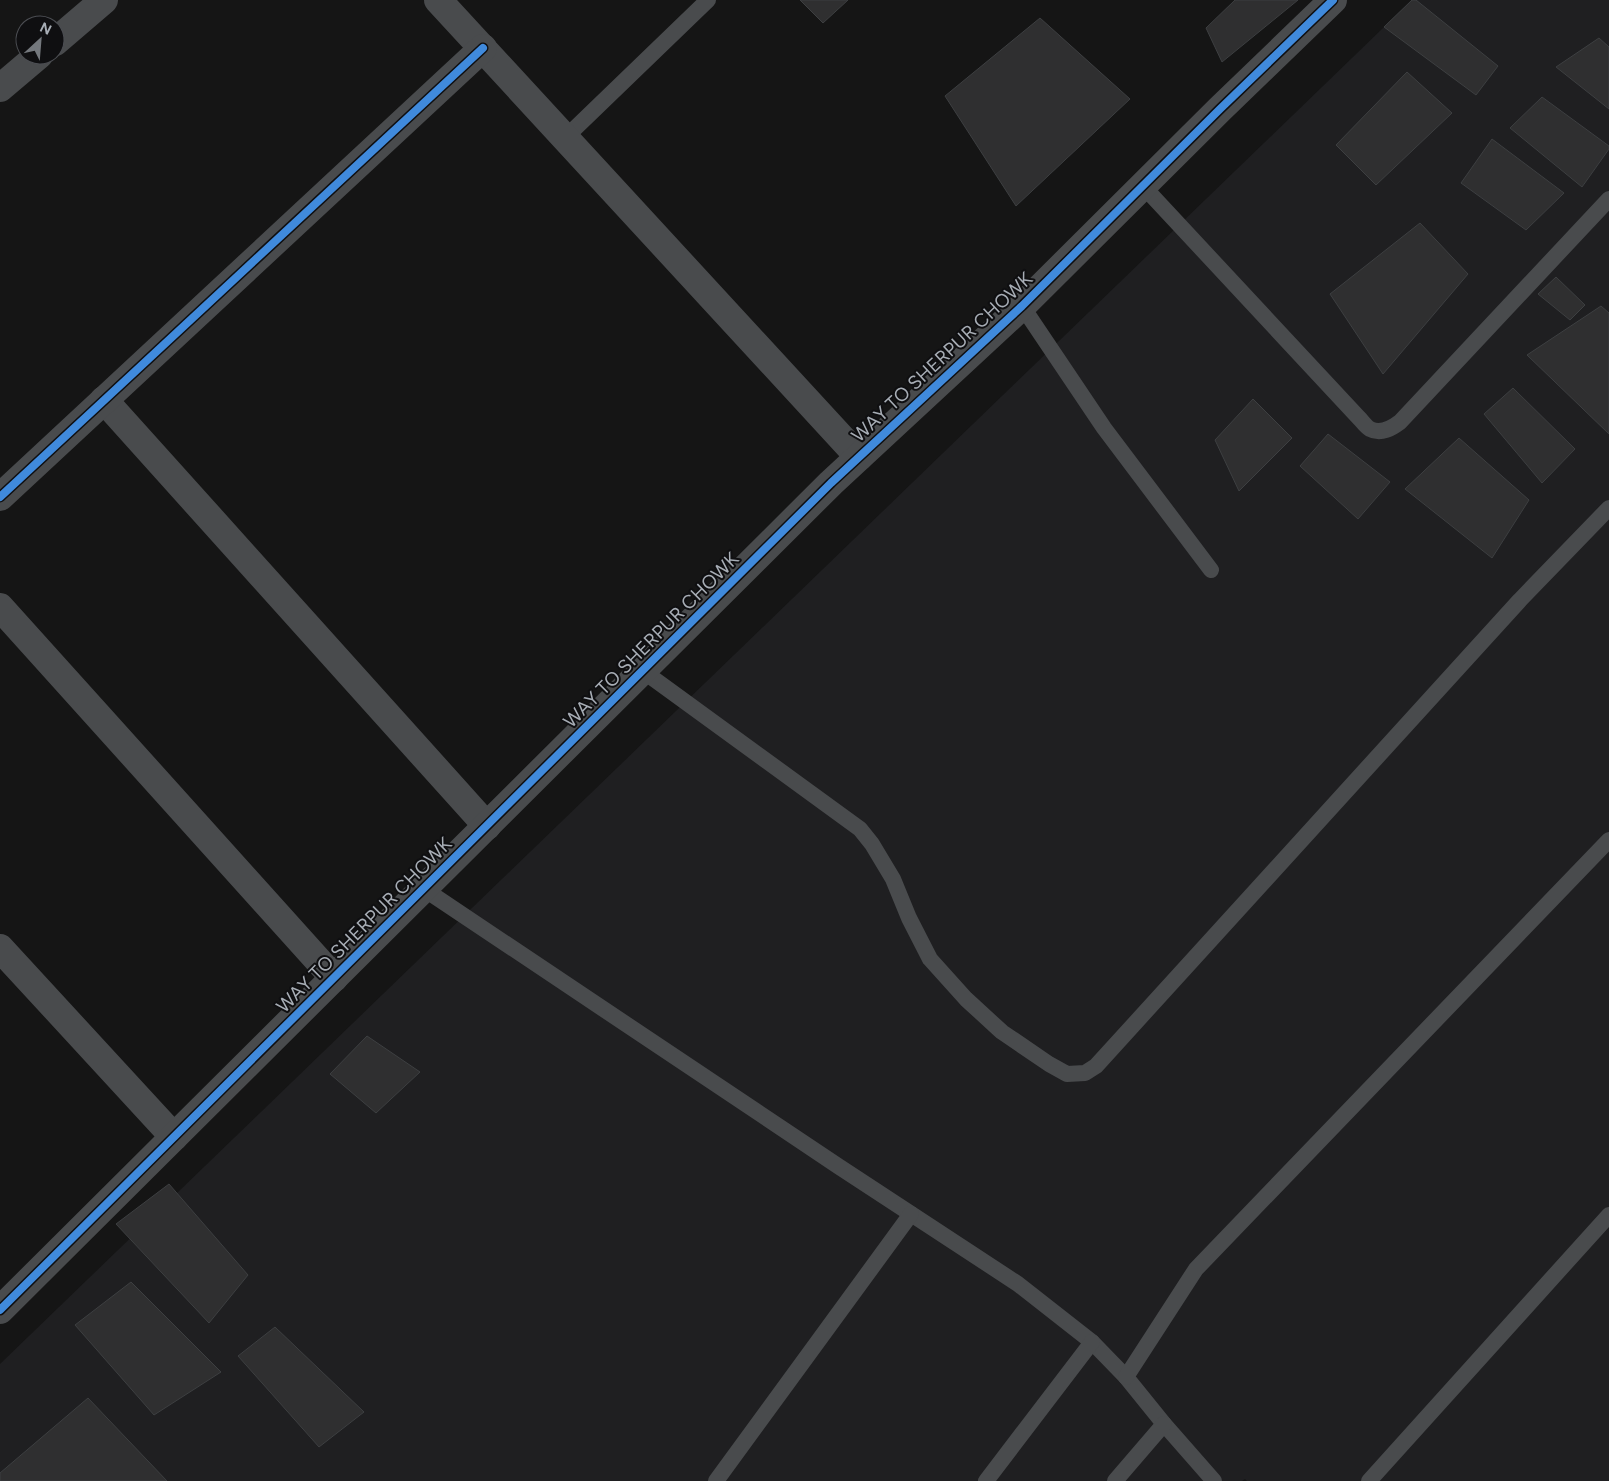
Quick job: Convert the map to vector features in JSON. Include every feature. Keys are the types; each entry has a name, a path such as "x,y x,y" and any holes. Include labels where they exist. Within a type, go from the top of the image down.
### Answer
{"street":[{"path":"65,33 104,0"},
{"path":"438,0 859,457"},
{"name":"WAY TO SHERPUR CHOWK","path":"0,1310 824,490 1022,306 1333,0"},
{"path":"0,497 483,48"},
{"path":"0,88 27,65"},
{"path":"104,400 487,826"},
{"path":"0,607 334,978"},
{"path":"0,948 174,1137"}],"lane":[{"path":"565,138 708,0"},
{"path":"1143,186 1359,418 1370,429 1381,431 1392,428 1400,422 1609,199"},
{"path":"1022,306 1104,428 1212,570"},
{"path":"643,670 860,829 872,844 893,879 909,918 930,958 966,999 1002,1032 1049,1064 1068,1074 1085,1073 1096,1066 1520,600 1609,508"},
{"path":"1126,1377 1196,1269 1609,840"},
{"path":"424,888 1018,1284 1092,1342 1126,1377 1214,1481"},
{"path":"716,1481 911,1214"},
{"path":"1370,1481 1609,1215"},
{"path":"986,1481 1092,1342"},
{"path":"1115,1481 1164,1424"}],"shaded area":[{"path":"1412,0 1609,0 1609,1481 1247,1481 1245,1479 1242,1481 0,1481 0,1364"}],"building":[{"path":"800,0 848,0 823,23"},
{"path":"1235,0 1298,0 1222,62 1206,28"},
{"path":"1412,0 1416,0 1498,66 1476,95 1384,27"},
{"path":"1040,18 1130,99 1016,206 945,96"},
{"path":"1599,38 1609,47 1609,109 1556,67"},
{"path":"1407,72 1452,113 1376,185 1336,145"},
{"path":"1542,97 1609,146 1609,149 1582,187 1510,128"},
{"path":"1492,139 1564,193 1526,230 1461,183"},
{"path":"1420,223 1468,274 1383,374 1330,294"},
{"path":"1556,277 1585,305 1570,320 1538,294"},
{"path":"1601,306 1609,313 1609,434 1527,355"},
{"path":"1513,388 1575,449 1542,483 1484,414"},
{"path":"1253,399 1292,438 1239,491 1215,440"},
{"path":"1328,434 1390,482 1358,519 1300,466"},
{"path":"1459,438 1529,500 1492,558 1405,489"},
{"path":"367,1036 420,1072 376,1113 330,1074"},
{"path":"169,1184 248,1275 209,1323 116,1224"},
{"path":"131,1282 221,1372 154,1415 75,1325"},
{"path":"275,1327 364,1412 319,1447 238,1356"},
{"path":"88,1398 167,1481 0,1481 0,1473"}],"cycle path":[{"path":"0,1310 831,483 1022,306 1220,109 1333,0"},
{"path":"0,497 483,48"}]}
